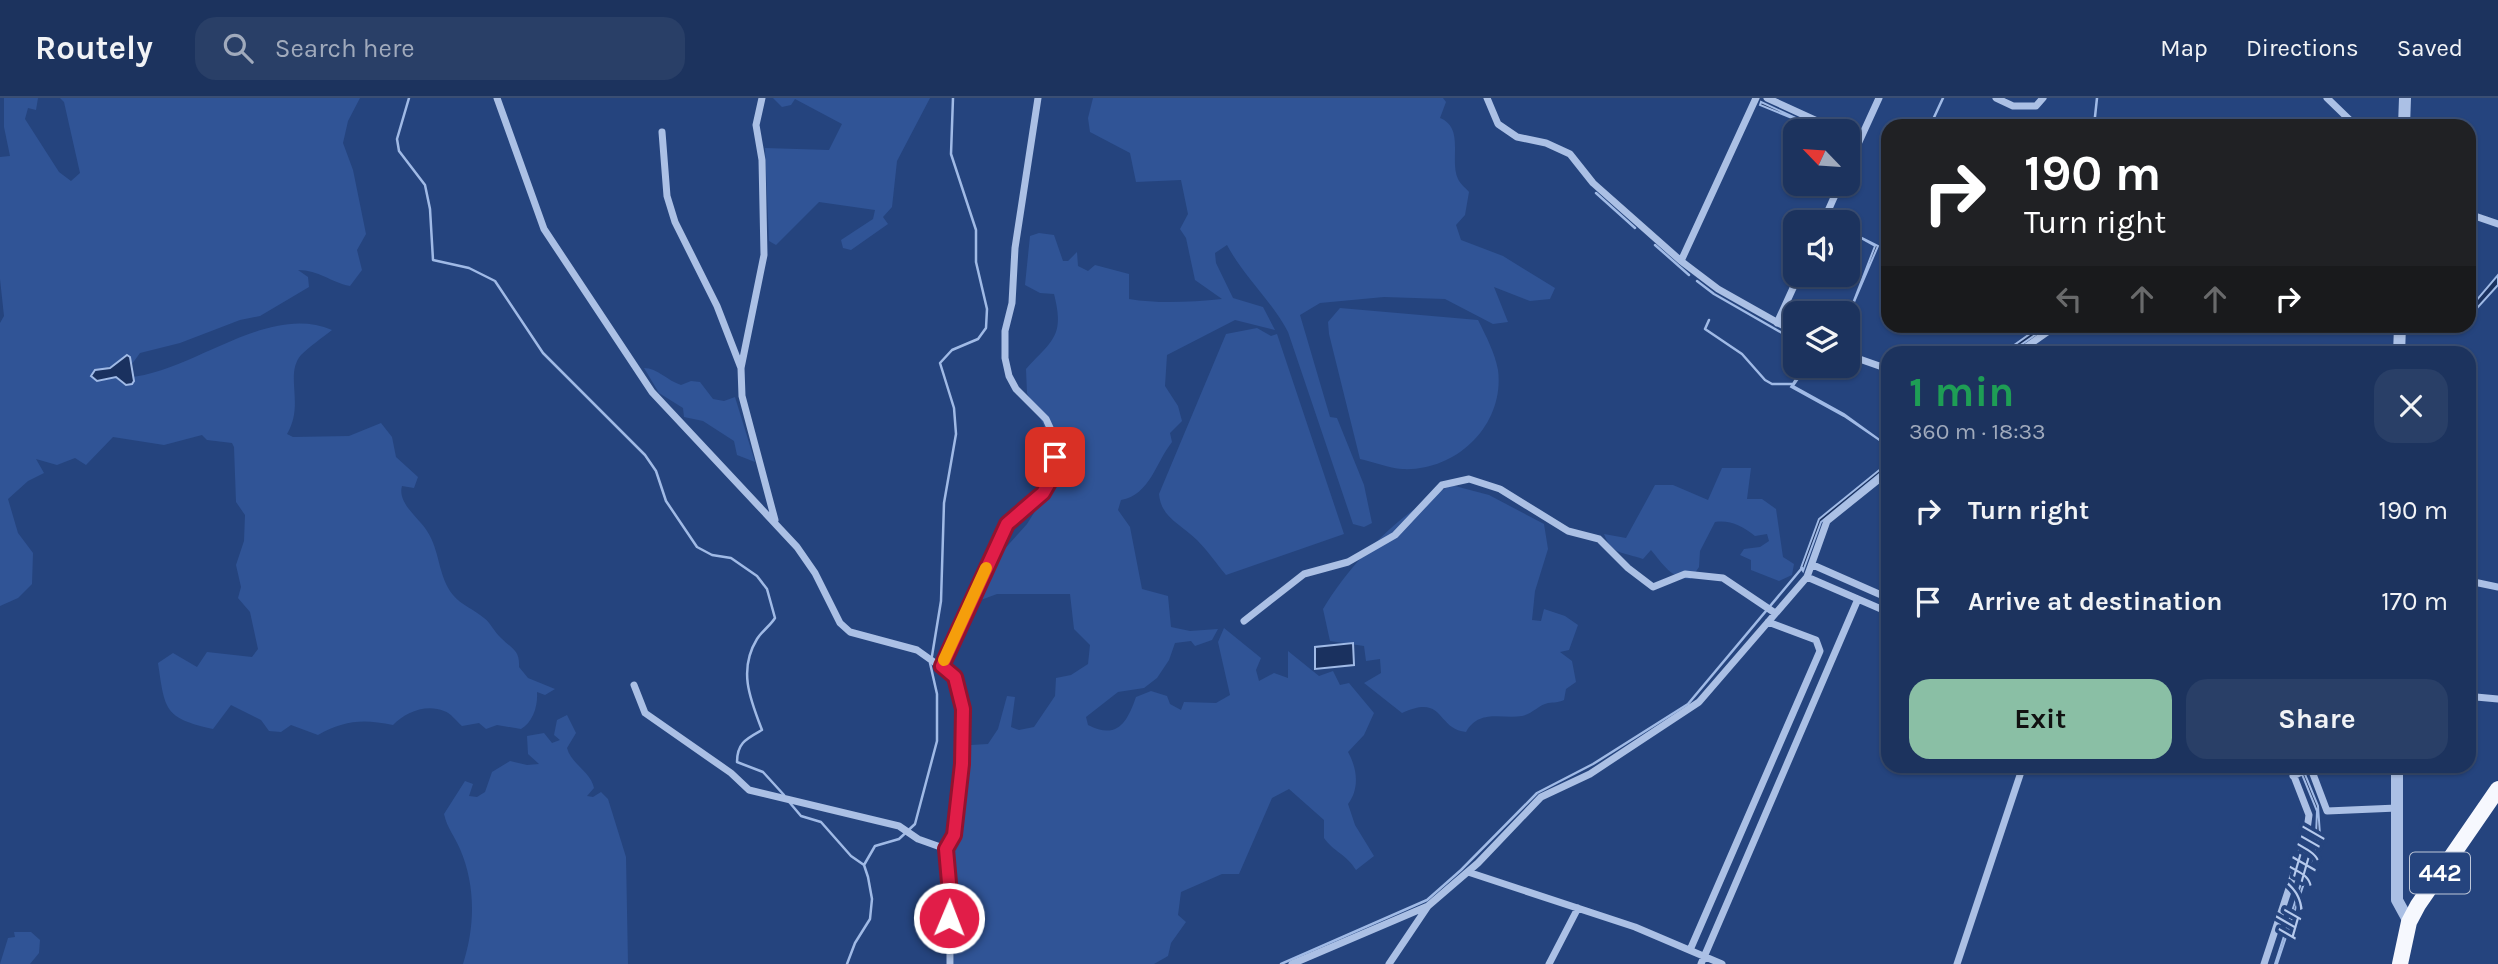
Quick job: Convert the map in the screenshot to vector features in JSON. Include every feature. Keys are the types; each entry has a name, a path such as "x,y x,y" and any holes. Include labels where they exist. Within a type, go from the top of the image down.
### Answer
{"highway":[{"name":"442","path":"2400,964 2409,922 2498,789"}],"street":[{"path":"497,98 544,229 652,393 775,520 815,573 840,623 850,632 916,650 955,677 963,709 962,764 954,835 946,849 950,894 950,964"},
{"path":"762,98 756,125 762,160 764,255 741,368 742,396 775,520"},
{"path":"942,666 1007,524 1043,493 1054,474 1051,430 1046,418 1016,389 1009,376 1005,358 1005,331 1012,303 1015,248 1038,98"},
{"path":"1488,98 1498,124 1517,137 1546,143 1570,154 1593,183 1681,261 1717,289 1783,326"},
{"path":"1681,261 1756,98"},
{"path":"1767,98 1813,119"},
{"path":"1860,141 1879,98"},
{"path":"1996,98 2013,106 2036,106 2043,98"},
{"path":"2327,98 2349,119"},
{"path":"2400,119 2405,98"},
{"path":"662,132 667,196 675,222 717,306 741,368"},
{"path":"2476,216 2498,224"},
{"path":"1777,323 1794,287"},
{"path":"2027,346 2046,333"},
{"path":"1860,359 1881,367"},
{"path":"1389,964 1428,906 1468,872 1541,797 1590,774 1699,702 1807,577 1827,521 1881,478"},
{"path":"1244,621 1304,574 1348,562 1395,534 1442,485 1469,479 1500,489 1568,531 1599,538 1628,568 1653,587 1685,574 1723,578 1775,613"},
{"path":"1813,565 1881,595"},
{"path":"1807,577 1881,609"},
{"path":"2476,582 2498,587"},
{"path":"1702,960 1858,599"},
{"path":"1690,950 1820,651 1816,640 1768,622"},
{"path":"634,685 645,713 731,772 750,790 899,825 918,839 946,849"},
{"path":"2476,696 2498,699"},
{"path":"1957,964 2021,773"},
{"path":"2264,964 2306,837 2309,815 2298,773"},
{"path":"2299,773 2327,811 2397,808"},
{"path":"2398,773 2397,900 2409,922"},
{"path":"1468,872 1635,927 1690,950 1702,960 1722,964"},
{"path":"1292,964 1428,906"},
{"path":"1549,964 1577,908"}],"shaded area":[{"path":"4,98 38,98 36,110 28,108 25,119 59,172 71,181 80,173 64,102 60,98 360,98 348,121 343,143 353,170 366,234 357,250 362,270 350,286 312,272 298,270 308,277 309,287 260,316 240,320 180,343 140,353 132,364 107,367 118,378 144,375 280,325 306,324 332,330 301,355 296,363 294,412 287,434 293,437 349,436 381,423 392,437 396,457 418,477 414,488 402,486 401,492 410,510 431,538 448,588 460,602 486,620 514,650 519,667 528,678 555,689 545,695 537,692 534,713 525,726 521,729 497,725 486,729 479,723 462,726 447,712 430,708 409,713 393,725 354,722 318,735 291,725 281,732 269,731 261,720 231,705 213,729 176,716 166,702 158,663 173,653 197,667 207,652 252,657 258,649 250,612 238,598 241,587 236,565 244,541 245,515 236,502 234,447 232,443 207,440 202,435 164,445 113,437 86,465 75,458 57,465 36,459 44,473 28,481 8,499 18,533 33,553 32,584 18,598 0,606 0,323 4,316 0,279 0,157 10,156 4,127"},
{"path":"773,98 930,98 897,161 892,207 883,217 888,224 851,250 843,248 841,240 873,219 875,210 819,202 776,245 769,241 765,148 829,150 842,124 795,99 791,105 782,107"},
{"path":"1093,98 1443,98 1446,102 1440,118 1452,129 1456,171 1459,181 1469,192 1465,215 1456,225 1461,240 1503,256 1555,288 1550,299 1530,301 1494,287 1508,322 1493,324 1445,299 1384,297 1320,303 1300,315 1330,417 1337,418 1364,485 1372,523 1364,527 1353,524 1288,332 1227,245 1215,253 1216,263 1233,298 1263,307 1275,330 1235,320 1167,355 1165,386 1178,406 1182,421 1170,433 1172,442 1146,485 1131,497 1121,500 1118,510 1130,527 1142,589 1168,596 1171,627 1190,631 1218,629 1212,640 1195,646 1191,641 1175,643 1169,660 1157,678 1144,688 1118,692 1086,717 1088,725 1106,731 1114,730 1125,721 1136,697 1151,691 1167,696 1170,704 1181,710 1184,702 1216,703 1230,695 1218,642 1224,628 1261,658 1256,670 1259,681 1274,673 1288,678 1288,651 1319,676 1333,671 1340,685 1349,683 1374,713 1364,735 1348,752 1356,785 1348,804 1355,825 1374,856 1356,870 1324,838 1324,820 1289,789 1272,798 1239,874 1222,874 1181,892 1178,915 1186,922 1171,943 1168,956 1154,964 954,964 952,852 959,835 971,745 988,744 998,729 1007,696 1015,697 1011,727 1019,730 1034,727 1055,696 1056,678 1071,675 1088,664 1090,645 1074,629 1070,594 997,594 978,601 1001,553 1027,524 1047,492 1055,458 1043,424 1027,393 1026,369 1054,337 1058,320 1054,294 1040,293 1025,285 1030,236 1039,233 1054,235 1063,261 1068,261 1077,252 1078,266 1088,271 1095,265 1129,274 1129,299 1175,302 1222,299 1195,280 1186,238 1180,229 1188,214 1181,180 1136,182 1130,153 1090,132 1088,118"},
{"path":"1761,102 1798,119 1794,119 1760,105"},
{"path":"1860,237 1878,246 1854,301 1854,301 1860,287 1875,246"},
{"path":"2498,275 2498,285 2476,309 2476,301"},
{"path":"1340,308 1478,320 1497,364 1498,390 1494,409 1473,441 1441,463 1422,468 1402,469 1360,459 1329,334 1328,322"},
{"path":"1257,328 1271,336 1277,334 1344,534 1226,575 1197,540 1168,515 1159,494 1226,334"},
{"path":"2031,333 2038,333 2019,346 2013,346"},
{"path":"127,355 130,357 134,381 132,384 126,385 116,377 97,381 91,376 95,370 110,368"},
{"path":"644,368 681,385 691,381 700,382 713,399 724,401 735,397 755,462 737,455 734,441 703,421 684,417 683,408 659,393"},
{"path":"1797,378 1793,386 1844,414 1881,441 1844,416 1791,387"},
{"path":"1722,468 1751,468 1747,499 1762,499 1776,509 1783,557 1794,564 1792,575 1779,581 1751,570 1751,560 1740,555 1744,549 1760,547 1769,541 1767,534 1755,536 1726,522 1715,522 1700,551 1699,567 1691,579 1673,574 1651,550 1643,559 1619,552 1607,541 1604,534 1626,538 1655,485 1673,485 1708,500"},
{"path":"1881,469 1881,473 1821,522 1803,571 1801,568 1819,519"},
{"path":"1451,485 1489,495 1544,524 1548,549 1535,591 1532,620 1541,621 1544,609 1565,616 1578,625 1569,650 1560,652 1572,661 1576,682 1566,689 1564,700 1545,704 1522,716 1491,716 1477,720 1466,732 1456,730 1433,709 1416,708 1402,713 1364,683 1381,673 1380,659 1366,661 1364,646 1330,641 1323,609 1349,572 1380,539 1414,509"},
{"path":"1353,643 1354,665 1315,669 1315,647"},
{"path":"567,715 576,733 567,748 569,754 592,782 594,788 587,796 593,797 601,792 608,799 626,857 628,964 463,964 472,921 471,892 465,863 444,814 465,781 473,784 469,796 477,797 485,792 492,772 510,761 527,765 539,764 528,754 527,736 544,733 552,743 560,740 554,735 557,720"},
{"path":"2301,773 2304,773 2318,806 2320,835 2275,964 2316,837 2317,811"},
{"path":"14,932 31,932 40,940 39,953 30,964 0,964 8,938 15,937"}],"waterway":[{"path":"409,98 397,139 399,151 425,185 430,209 433,260 469,268 495,281 543,353 645,455 656,471 666,501 697,547 712,555 731,558 757,576 767,589 775,618 757,639 751,651 747,673 750,696 762,730 744,742 737,762 763,772 784,795"},
{"path":"932,656 941,601 944,503 956,434 954,408 940,363 952,350 978,339 986,328 987,309 976,262 976,230 951,154 953,98"},
{"path":"1933,119 1943,98"},
{"path":"2095,119 2097,98"},
{"path":"1596,193 1635,228"},
{"path":"1655,245 1689,275"},
{"path":"1697,281 1714,294 1783,334"},
{"path":"1709,320 1705,329 1742,354 1765,380 1772,384 1792,384"},
{"path":"1281,964 1427,900 1461,870 1537,793 1593,764 1688,704 1802,568"},
{"path":"864,865 875,846 899,839 915,824 937,741 937,694 930,663"},
{"path":"790,803 801,816 821,822 851,856 864,865 872,899 870,919 855,943 847,964"}],"slow traffic":[{"path":"944,660 986,568"}],"route":[{"path":"949,918 946,849 954,835 962,764 963,709 955,677 942,666 1007,524 1043,493 1054,474 1055,457"}],"water label":[{"name":"山ノ井川","path":"2299,885"}]}
